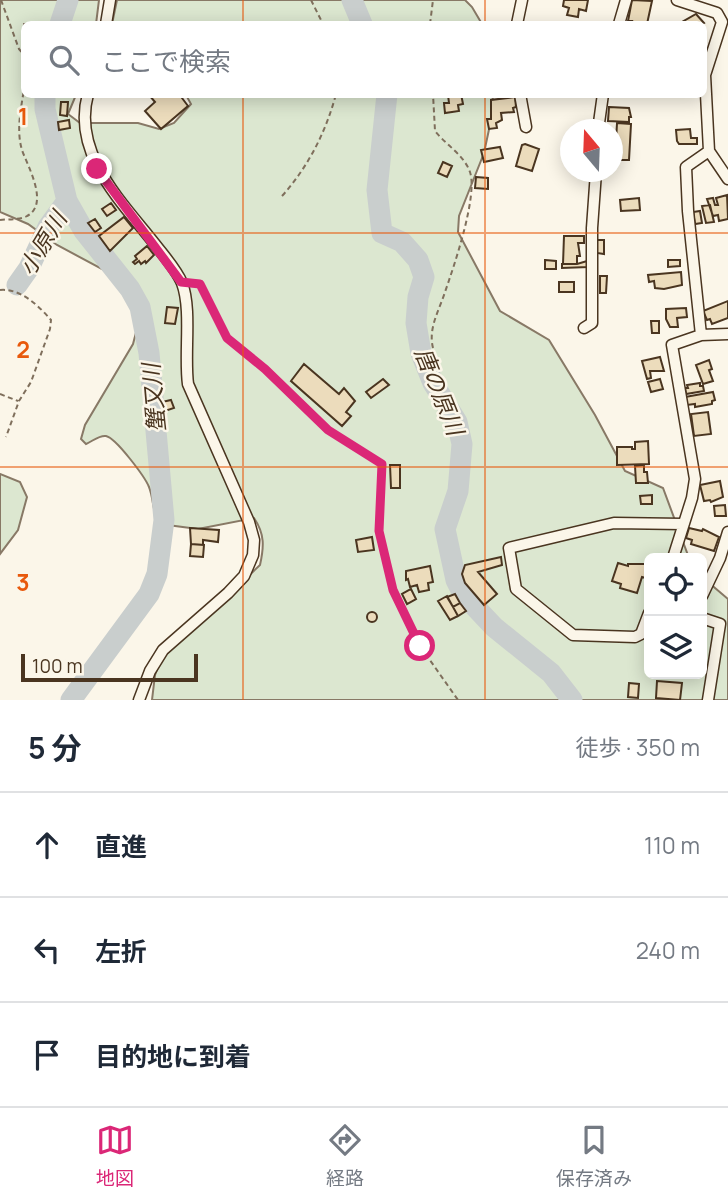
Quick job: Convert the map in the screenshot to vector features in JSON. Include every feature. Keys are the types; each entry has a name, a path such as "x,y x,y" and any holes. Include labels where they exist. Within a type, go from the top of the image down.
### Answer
{"street":[{"path":"106,21 110,0"},
{"path":"518,21 522,0"},
{"path":"620,21 626,0"},
{"path":"677,0 717,13 722,22 707,69"},
{"path":"717,13 728,6"},
{"path":"87,98 86,136 97,169 181,282 186,305 185,360 188,384 249,522 254,540 253,555 244,576 163,650 150,671 139,700"},
{"path":"521,98 526,127"},
{"path":"600,119 602,98"},
{"path":"706,98 709,151 728,179"},
{"path":"701,335 686,167 709,151"},
{"path":"584,328 592,323 592,228 595,182"},
{"path":"674,553 695,479 672,345 701,335 728,334"},
{"path":"648,616 641,634 635,637 573,635 516,589 509,548 614,523 683,524"},
{"path":"707,585 728,532"},
{"path":"707,620 720,624 708,700"}],"path":[{"path":"1,0 21,51"},
{"path":"311,0 322,21"},
{"path":"430,21 433,0"},
{"path":"0,220 25,217 32,212 36,200 35,179 22,149 20,135 23,98"},
{"path":"282,196 298,179 314,150 335,98"},
{"path":"433,98 435,131 460,156 469,171 473,190 446,290 430,334 433,348"},
{"path":"181,282 200,284 227,338 265,369 328,430 382,464 379,531 393,590 420,646 458,700"},
{"path":"0,290 16,290 51,320 31,382 19,401 6,437"},
{"path":"0,394 19,401"}],"green space":[{"path":"0,0 99,0 96,21 21,21 21,98 75,98 68,114 80,123 138,123 159,129 174,123 191,104 188,98 493,98 484,153 459,216 458,232 500,311 549,340 595,415 625,471 663,488 687,553 644,553 644,679 707,679 707,581 728,599 728,700 152,700 155,675 161,659 260,565 262,535 254,518 198,529 160,524 149,487 123,450 106,436 86,444 81,439 85,425 133,344 140,317 137,309 104,270 57,245 28,224 0,212"},
{"path":"117,0 465,0 480,21 113,21"},
{"path":"0,474 20,482 27,497 18,530 0,554"}],"building":[{"path":"564,0 588,0 586,11 579,9 578,17 567,15 569,8 563,6"},
{"path":"632,0 652,1 648,21 628,21"},
{"path":"696,14 702,21 684,21"},
{"path":"152,98 182,98 188,106 161,129 145,111 155,102"},
{"path":"448,98 462,98 463,104 458,105 459,111 445,113 444,103 449,103"},
{"path":"515,98 516,107 513,108 514,112 501,113 502,120 496,123 497,128 489,129 487,119 491,119 491,100"},
{"path":"61,102 68,102 67,116 60,115"},
{"path":"609,107 629,108 629,122 623,122 623,119 608,119"},
{"path":"69,120 70,128 59,130 58,122"},
{"path":"623,123 631,124 629,160 623,160"},
{"path":"690,129 691,138 697,138 697,144 679,144 676,130"},
{"path":"522,145 539,149 532,171 516,166"},
{"path":"500,147 503,158 484,162 481,150"},
{"path":"443,162 452,166 447,177 438,173"},
{"path":"476,177 488,178 488,189 475,188"},
{"path":"727,195 728,219 719,221 718,215 713,216 707,199 713,198 715,205 718,205 716,198"},
{"path":"639,198 640,210 621,211 620,200"},
{"path":"111,203 116,210 107,216 102,209"},
{"path":"710,205 714,222 706,223 702,206"},
{"path":"700,211 702,223 695,224 693,212"},
{"path":"124,217 133,228 110,251 99,236"},
{"path":"95,219 101,228 95,232 88,223"},
{"path":"564,236 584,236 584,243 578,243 580,256 577,256 577,264 563,264"},
{"path":"597,240 604,240 604,254 597,253"},
{"path":"147,246 154,255 146,263 145,261 141,264 139,261 135,264 135,256"},
{"path":"545,260 556,261 556,269 545,269"},
{"path":"668,260 680,260 680,266 668,267"},
{"path":"587,261 588,267 562,268 562,264"},
{"path":"681,272 682,285 664,289 655,288 654,281 649,282 648,275"},
{"path":"600,276 607,276 606,293 600,293"},
{"path":"559,282 574,282 574,292 559,292"},
{"path":"728,301 728,318 712,324 710,319 707,320 703,311"},
{"path":"167,307 178,308 175,324 165,323"},
{"path":"686,308 687,317 677,318 678,327 670,327 666,319 666,309"},
{"path":"651,321 659,321 659,333 652,333"},
{"path":"660,357 664,371 650,371 651,378 647,379 642,361"},
{"path":"709,360 713,381 703,384 696,365"},
{"path":"304,364 339,394 344,388 355,401 346,412 351,416 342,426 291,381"},
{"path":"383,379 389,385 371,398 366,392"},
{"path":"660,379 663,389 651,392 648,382"},
{"path":"700,383 704,391 686,394 687,385"},
{"path":"713,392 715,400 712,404 695,407 695,404 687,405 685,397"},
{"path":"171,400 174,408 165,411 162,402"},
{"path":"708,412 711,434 694,436 691,414"},
{"path":"648,441 649,464 617,465 617,447 635,449 635,442"},
{"path":"390,465 400,465 400,488 391,488"},
{"path":"644,465 648,483 636,483 635,466"},
{"path":"720,481 723,497 711,502 704,501 700,485"},
{"path":"652,495 652,504 641,504 640,496"},
{"path":"725,505 726,516 715,516 714,506"},
{"path":"190,528 219,530 218,542 203,540 203,545 191,544"},
{"path":"689,528 703,529 719,537 714,551 691,544 692,540 686,538"},
{"path":"372,537 374,550 358,552 356,540"},
{"path":"191,544 204,545 203,557 190,556"},
{"path":"501,557 502,565 478,572 497,594 484,605 465,583 462,574 465,565"},
{"path":"618,563 628,566 644,564 644,578 637,593 620,588 621,584 612,581"},
{"path":"430,566 433,582 428,583 429,590 419,592 417,585 410,587 408,579 406,580 406,571"},
{"path":"411,589 416,599 407,604 402,594"},
{"path":"455,594 460,603 453,607 447,597"},
{"path":"447,596 458,616 450,620 438,601"},
{"path":"460,603 466,611 458,616 453,607"},
{"path":"372,612 376,613 376,621 372,622 368,621 367,617 368,613"},
{"path":"657,681 682,683 680,700 656,698"},
{"path":"629,683 639,684 638,698 628,697"}],"waterway":[{"name":"蟹又川","path":"61,21 68,0"},
{"name":"唐の原川","path":"352,0 361,21"},
{"name":"蟹又川","path":"45,98 45,109 67,201 84,231 130,289 140,307 149,353 164,520 157,574 149,594 71,700"},
{"name":"唐の原川","path":"387,98 377,190 382,233 402,242 418,260 424,277 418,297 416,323 421,353 433,383 457,422 462,444 458,491 445,529 456,580 463,594 494,627 551,673 572,700"},
{"name":"小原川","path":"17,285 29,268 48,227 67,201"}],"route":[{"path":"97,169 181,282 200,284 227,338 265,369 328,430 382,464 379,531 393,590 420,646"}]}
